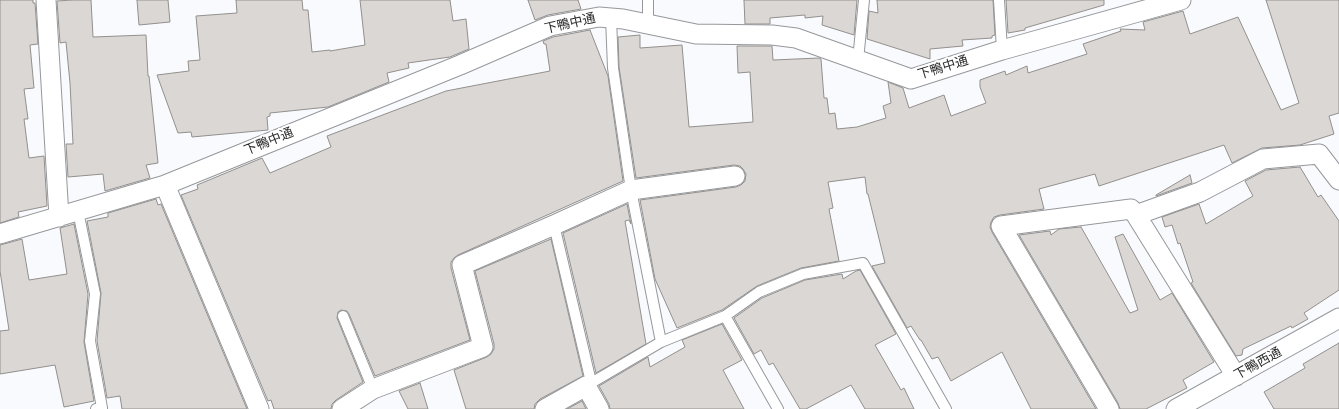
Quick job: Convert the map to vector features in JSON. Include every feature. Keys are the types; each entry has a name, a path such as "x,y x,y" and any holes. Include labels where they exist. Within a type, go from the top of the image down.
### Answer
{"street":[{"path":"46,0 59,217"},
{"name":"下鴨中通","path":"0,234 165,185 460,65 550,26 599,17 623,19 696,34 772,35 796,38 911,79 1002,50 1181,0"},
{"path":"1136,215 1200,192 1263,159 1319,154 1339,180"},
{"path":"342,409 373,389 483,346 462,265 554,226 631,190 735,176"},
{"path":"165,185 259,409"},
{"path":"1109,409 1001,226 1131,209 1236,376"},
{"name":"下鴨西通","path":"1176,409 1339,318"},
{"path":"545,409 589,384 599,409"}],"lane":[{"path":"648,0 648,25"},
{"path":"858,60 864,0"},
{"path":"999,0 1002,50"},
{"path":"611,18 613,68 631,190 661,342"},
{"path":"78,211 96,294 90,341 102,408 96,409"},
{"path":"554,226 589,384 661,342 725,316 759,292 803,274 862,264 946,409"},
{"path":"343,316 373,389"},
{"path":"725,316 778,409"}],"building":[{"path":"0,0 33,0 33,3 35,3 38,44 30,45 34,88 24,89 28,119 24,119 29,158 44,156 47,206 18,212 19,217 0,223"},
{"path":"91,0 93,37 146,35 148,76 158,163 146,165 150,178 105,191 103,174 68,177 66,144 73,144 70,83 66,42 60,43 57,1"},
{"path":"137,0 168,0 170,22 139,25"},
{"path":"236,0 302,0 303,10 308,10 312,52 330,51 365,45 360,0 450,0 453,21 466,19 469,49 450,57 408,63 409,68 387,73 389,82 328,107 270,113 270,116 267,117 268,130 192,137 191,132 178,133 157,75 189,71 188,61 200,60 196,16 237,13"},
{"path":"528,0 578,0 581,9 548,15 535,20"},
{"path":"744,0 857,0 854,35 822,25 823,16 805,18 805,15 770,18 770,24 745,24"},
{"path":"877,0 993,0 995,35 992,36 992,38 962,40 963,46 930,49 930,59 867,39 869,11 878,13"},
{"path":"1006,0 1104,0 1104,5 1025,28 1025,30 1008,33"},
{"path":"1266,0 1339,0 1339,113 1329,116 1334,134 1300,145 1262,148 1232,163 1224,145 1099,186 1095,174 1039,189 1044,209 1000,215 994,217 991,222 990,227 992,232 1096,409 1031,409 1002,352 951,381 938,357 932,359 911,326 907,328 872,266 885,263 867,194 865,177 828,182 833,208 829,209 839,261 801,268 757,286 722,310 677,328 655,279 640,200 736,187 745,181 746,174 740,166 734,165 636,178 619,67 618,37 640,35 640,48 682,45 689,127 753,122 750,72 738,73 737,46 772,46 773,60 819,58 821,59 824,98 827,98 829,114 835,113 837,129 857,127 886,118 883,106 891,103 888,82 903,88 909,108 944,95 951,116 986,103 980,87 980,80 1005,71 1006,75 1027,66 1028,73 1087,54 1083,44 1121,31 1120,29 1145,30 1143,22 1183,11 1190,34 1238,17 1281,110 1299,103"},
{"path":"590,30 608,76 623,181 454,258 451,262 451,268 470,340 375,376 349,314 347,311 341,310 338,312 337,318 363,382 336,400 332,404 331,409 274,409 271,400 268,401 181,195 198,189 197,185 262,158 270,173 331,147 327,136 446,91 550,71 546,44 544,44 543,41 553,37"},
{"path":"1300,167 1318,197 1321,195 1339,221 1339,290 1304,313 1308,319 1292,328 1291,326 1243,349 1242,355 1236,356 1191,283 1193,282 1180,243 1178,244 1172,225 1165,227 1162,217 1199,204 1206,224 1253,196 1245,181 1266,170"},
{"path":"1190,175 1192,183 1156,196 1156,195"},
{"path":"156,199 158,205 161,204 247,409 122,409 120,396 107,398 97,341 101,293 87,221 108,217 108,213"},
{"path":"627,204 631,224 629,220 625,221 646,344 596,373 563,233"},
{"path":"74,224 88,294 84,342 94,401 64,407 55,365 0,374 0,331 9,330 0,271 0,245 22,239 29,280 67,274 60,228"},
{"path":"1081,227 1130,313 1138,310 1115,237 1123,234 1160,300 1172,293 1214,362 1183,380 1187,388 1146,409 1120,409 1118,403 1019,235 1050,231 1051,235 1059,229"},
{"path":"551,239 583,376 540,399 535,404 534,409 466,409 454,370 487,357 494,349 475,271"},
{"path":"860,270 896,334 875,345 901,390 904,388 914,409 865,409 851,385 806,409 800,409 773,363 769,365 761,350 754,354 734,318 762,298 805,280 842,274 843,279"},
{"path":"722,324 742,360 723,370 744,409 610,409 609,404 599,386 648,357 650,367 685,347 682,340"},
{"path":"1339,343 1339,409 1274,409 1264,392 1305,368 1303,364"},
{"path":"420,383 428,409 408,409 399,391"},
{"path":"582,401 586,409 567,409"}]}
